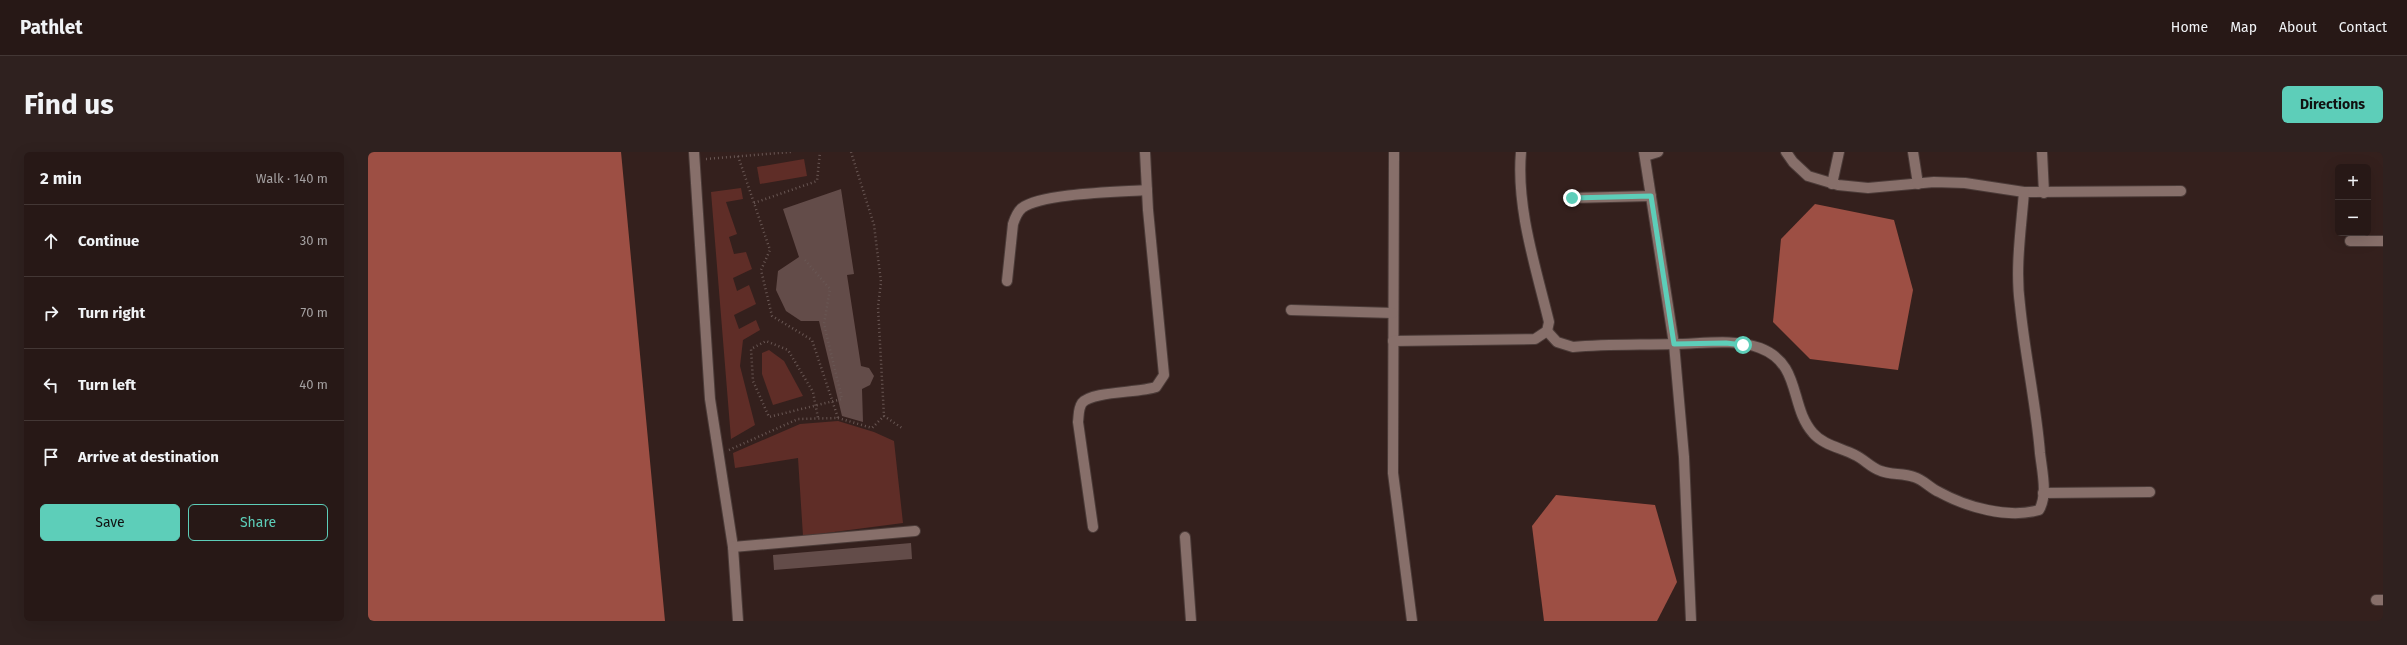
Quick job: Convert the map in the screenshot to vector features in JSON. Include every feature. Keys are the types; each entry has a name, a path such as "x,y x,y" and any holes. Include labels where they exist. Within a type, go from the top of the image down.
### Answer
{"street":[{"path":"1092,527 1078,422 1081,404 1085,400 1095,397 1156,388 1164,375 1147,190 1145,152"},
{"path":"1394,152 1393,473 1412,621"},
{"path":"1393,341 1534,339 1547,331 1549,322 1528,231 1522,195 1521,152"},
{"path":"1658,152 1644,154 1674,344 1684,457 1691,621"},
{"path":"1786,152 1808,176 1832,184 1868,188 1918,184 1965,183 2024,192 2044,193 2181,191"},
{"path":"1832,184 1839,152"},
{"path":"1913,152 1918,184"},
{"path":"2042,152 2044,193"},
{"path":"694,156 710,399 733,547 738,621"},
{"path":"1007,281 1013,224 1015,216 1022,208 1048,199 1147,190"},
{"path":"1547,331 1557,342 1573,347 1726,343 1760,348 1775,356 1785,366 1807,424 1813,433 1823,441 1856,455 1882,472 1914,477 1958,501 1984,509 2018,513 2039,510 2043,503 2039,433 2020,304 2018,259 2024,192"},
{"path":"1572,198 1651,196"},
{"path":"2350,241 2383,241"},
{"path":"1291,310 1393,313"},
{"path":"2043,493 2150,492"},
{"path":"733,547 916,531"},
{"path":"1185,537 1191,621"}],"path":[{"path":"694,156 738,156 791,152"},
{"path":"754,203 817,181 820,152"},
{"path":"718,450 732,449 798,419 838,418 872,428 884,416 878,307 881,282 874,225 851,152"},
{"path":"738,156 770,250 761,270 772,316 812,340 838,418"},
{"path":"804,260 830,289 824,324 842,399 820,404 813,406 806,408 769,417 753,381 751,349 766,341 788,350 813,392 815,405 817,412 818,418"},
{"path":"884,416 902,428"}],"shaded area":[{"path":"368,152 621,152 665,621 368,621"},
{"path":"804,159 807,176 760,184 757,167"},
{"path":"741,188 743,199 726,202 737,234 729,237 734,254 746,252 752,269 733,278 737,291 749,285 756,304 734,315 739,329 756,320 760,330 743,340 740,366 755,425 731,439 711,192"},
{"path":"1815,204 1894,220 1913,290 1898,370 1810,359 1773,322 1781,239"},
{"path":"769,350 784,361 803,396 773,405 762,374 762,353"},
{"path":"838,421 874,432 894,441 903,523 803,536 798,458 735,468 733,453 800,424"},
{"path":"1556,495 1655,505 1677,582 1657,621 1544,621 1532,526"}],"building":[{"path":"841,189 854,274 847,275 861,366 869,368 874,376 870,385 862,389 863,422 842,416 819,321 801,321 786,311 776,290 778,271 799,257 783,209"},
{"path":"911,543 912,559 774,570 773,555"}],"route":[{"path":"1572,198 1651,196 1674,344 1726,343 1743,345"}]}
